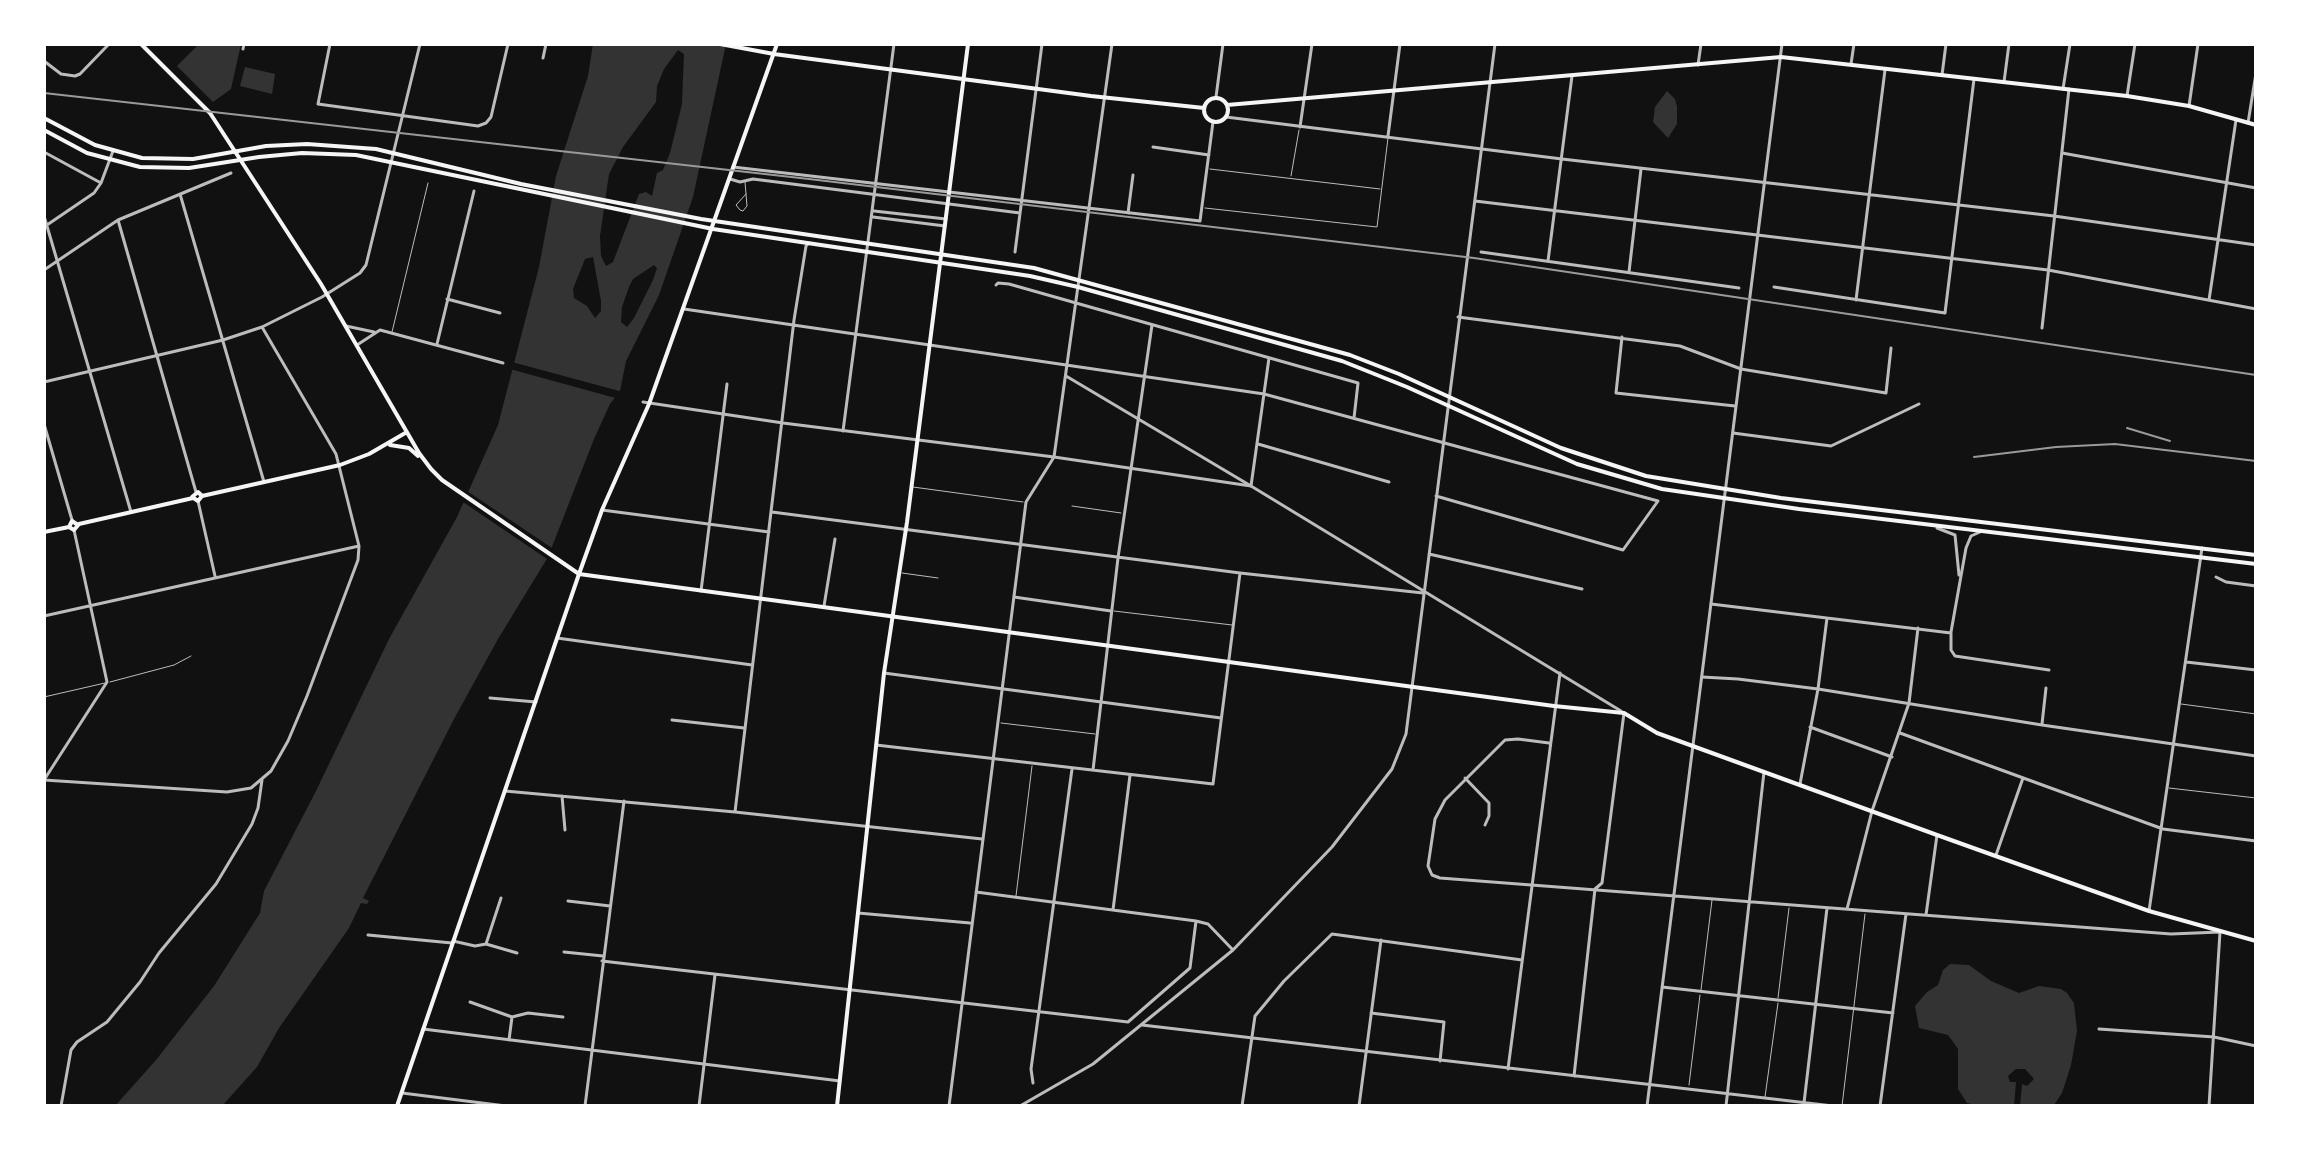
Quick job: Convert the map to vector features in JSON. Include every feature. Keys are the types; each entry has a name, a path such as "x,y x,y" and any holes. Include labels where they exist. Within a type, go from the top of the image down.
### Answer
{"main road":[{"path":"141,44 210,113 236,151 327,294 423,460"},
{"path":"720,44 1036,89 1204,108"},
{"path":"397,1106 579,574 602,510 649,404 777,44"},
{"path":"837,1106 884,673 906,530 968,44"},
{"path":"1227,105 1226,117 1222,121 1213,122 1206,117 1204,108 1208,101 1216,97 1227,105 1781,57 2127,96 2189,106 2256,125"},
{"path":"44,118 79,139 142,158 176,160 307,144 340,145 393,153 521,184 701,219 868,243 1078,287 1342,361 1586,467 1662,489 2256,564"},
{"path":"44,130 68,144 110,161 173,169 285,154 320,153 391,161 520,191 713,229 867,251 983,259 1079,279 1325,347 1385,368 1595,461 1666,480 2256,555"},
{"path":"44,532 340,465 387,445 407,432"},
{"path":"387,445 409,448 442,480 579,574 1624,713 1657,733 1937,835 2149,911 2256,941"},
{"path":"195,500 196,492 202,496"}],"street":[{"path":"44,61 54,71 68,76 80,74 109,44"},
{"path":"330,44 318,104 478,126 491,117 508,44"},
{"path":"44,382 157,357 262,327 327,294 360,273 366,265 420,44"},
{"path":"543,58 546,44"},
{"path":"843,431 894,44"},
{"path":"1015,252 1042,44"},
{"path":"949,1106 1026,502 1054,457 1112,44"},
{"path":"1216,97 1223,44"},
{"path":"1300,127 1312,44"},
{"path":"1388,136 1400,44"},
{"path":"1020,1106 1093,1064 1233,950 1350,826 1392,769 1406,734 1495,44"},
{"path":"1698,65 1701,44"},
{"path":"1647,1106 1782,44"},
{"path":"1851,64 1854,44"},
{"path":"1942,75 1946,44"},
{"path":"2004,82 2009,44"},
{"path":"2042,328 2062,153 2070,44"},
{"path":"2127,96 2135,44"},
{"path":"2189,106 2198,44"},
{"path":"1856,300 1885,68"},
{"path":"2248,123 2256,73"},
{"path":"1548,261 1572,76"},
{"path":"1774,287 1945,313 1974,78"},
{"path":"1226,117 2054,216 2256,245"},
{"path":"2209,300 2236,120"},
{"path":"730,179 817,187 949,191 1200,221 1213,122"},
{"path":"1153,147 1209,155"},
{"path":"45,226 94,193 113,151"},
{"path":"44,152 101,183"},
{"path":"2062,153 2256,188"},
{"path":"733,167 818,178 948,202 955,206 1020,213"},
{"path":"1629,272 1641,167"},
{"path":"44,270 118,220 231,173"},
{"path":"1128,213 1133,175"},
{"path":"817,187 818,178"},
{"path":"437,344 474,191"},
{"path":"180,194 264,482"},
{"path":"1475,201 2048,270 2256,309"},
{"path":"872,211 946,219"},
{"path":"44,216 131,512"},
{"path":"872,217 945,226"},
{"path":"118,220 196,492"},
{"path":"735,812 798,288 809,243"},
{"path":"1481,252 1739,288"},
{"path":"996,285 1009,284 1358,383 1354,418"},
{"path":"447,299 500,313"},
{"path":"684,309 1264,394 1658,501 1623,550 1436,496"},
{"path":"1458,317 1680,346 1741,369 1886,393 1891,348"},
{"path":"1093,770 1118,558 1152,325"},
{"path":"346,326 374,332"},
{"path":"44,424 73,526 107,682 44,780 227,792 251,788 262,780 280,756 307,696 358,560 359,546 340,465 262,327"},
{"path":"357,346 380,330 503,363"},
{"path":"1622,337 1616,393 1736,406"},
{"path":"1251,486 1269,358"},
{"path":"1066,376 1624,713 1602,883 1595,889 1574,1076"},
{"path":"701,591 727,384"},
{"path":"643,402 1251,486"},
{"path":"1733,433 1831,446 1919,404"},
{"path":"1257,444 1389,482"},
{"path":"195,500 216,577"},
{"path":"602,510 769,532"},
{"path":"772,512 1118,558 1424,593"},
{"path":"1930,525 1955,535 1959,579"},
{"path":"1984,531 1968,539 1959,579 1951,650 1955,656 2049,670"},
{"path":"824,607 835,539"},
{"path":"44,616 359,546"},
{"path":"2149,911 2202,548"},
{"path":"1429,554 1582,589"},
{"path":"876,745 1213,784 1240,573"},
{"path":"2216,577 2226,582 2256,586"},
{"path":"1014,597 1111,611"},
{"path":"1711,604 1951,633"},
{"path":"1800,785 1818,689 1827,618"},
{"path":"1847,909 1872,811 1909,703 1918,628"},
{"path":"557,638 752,665"},
{"path":"2186,662 2256,670"},
{"path":"884,673 1221,718"},
{"path":"1508,1069 1560,673"},
{"path":"1702,677 1818,689 2256,756"},
{"path":"2042,725 2046,688"},
{"path":"490,698 536,702"},
{"path":"672,720 744,728"},
{"path":"1810,727 1892,757"},
{"path":"1900,733 2163,829 2256,841"},
{"path":"1549,743 1505,740 1465,778 1437,812 1428,866 1432,875 1865,912 2171,934 2220,932 2209,1106"},
{"path":"1033,1083 1031,1069 1072,769"},
{"path":"1726,1106 1764,772"},
{"path":"1112,910 1130,775"},
{"path":"1465,778 1489,803 1485,825"},
{"path":"1996,855 2023,778"},
{"path":"61,1106 71,1050 77,1042 107,1022 216,884 252,824 262,780"},
{"path":"505,791 982,839"},
{"path":"562,796 565,830"},
{"path":"585,1106 624,801"},
{"path":"1926,915 1937,835"},
{"path":"976,892 1196,921 1208,924 1233,950"},
{"path":"486,944 501,898"},
{"path":"568,901 610,906"},
{"path":"1804,1103 1827,908"},
{"path":"858,913 971,923"},
{"path":"1880,1106 1906,914"},
{"path":"564,952 715,975 1128,1022 1190,968 1196,921"},
{"path":"1242,1106 1255,1016 1332,934 1522,960"},
{"path":"368,935 475,946 486,944 517,953"},
{"path":"1359,1106 1381,940"},
{"path":"699,1106 715,975"},
{"path":"1662,987 1893,1013"},
{"path":"470,1002 512,1017 528,1013 563,1017"},
{"path":"1371,1013 1444,1022 1440,1061"},
{"path":"509,1040 512,1017"},
{"path":"1142,1025 1833,1106"},
{"path":"423,1029 840,1081"},
{"path":"2099,1029 2214,1037 2256,1046"},
{"path":"402,1093 506,1106"}],"lane":[{"path":"1290,179 1300,127"},
{"path":"1203,208 1377,227 1388,136"},
{"path":"1208,168 1382,189"},
{"path":"745,180 746,194"},
{"path":"392,332 428,183"},
{"path":"911,487 1026,502"},
{"path":"1072,506 1125,514"},
{"path":"899,573 938,578"},
{"path":"1111,611 1232,625"},
{"path":"44,697 174,665 191,656"},
{"path":"2181,704 2256,714"},
{"path":"998,723 1097,735"},
{"path":"1015,897 1032,764"},
{"path":"2169,788 2256,798"},
{"path":"1688,1089 1712,897"},
{"path":"1765,1098 1789,905"},
{"path":"1842,1106 1865,912"}],"shaded area":[{"path":"199,44 241,44 231,89 213,102 177,66"},
{"path":"593,44 726,44 693,197 659,295 626,361 620,391 610,404 594,439 548,557 454,719 363,898 369,901 367,904 361,903 349,928 279,1028 257,1067 222,1106 115,1106 214,986 260,913 264,891 389,639 457,517 498,425 539,267 556,176 588,76","holes":["678,50 684,54 682,104 670,153 663,170 657,173 652,196 646,192 639,194 613,262 606,266 601,256 600,236 609,174 623,147 656,102 657,86 664,69","593,257 601,301 601,311 595,318 587,306 574,298 573,289 585,259","654,265 657,268 627,327 621,322 622,307 633,279"]},
{"path":"245,67 275,74 272,94 240,86"},
{"path":"1667,91 1675,99 1677,107 1677,124 1668,138 1653,122 1655,107"},
{"path":"1950,964 1969,965 1991,981 2019,993 2039,986 2061,989 2067,993 2074,1003 2077,1031 2071,1065 2062,1093 2054,1105 2020,1106 2022,1084 2027,1086 2034,1079 2025,1069 2016,1069 2008,1076 2010,1082 2016,1082 2014,1106 1967,1103 1958,1089 1958,1049 1948,1035 1919,1028 1915,1006 1938,985 1943,970"}],"pier":[{"path":"512,362 623,392 619,399 510,369"},
{"path":"464,489 555,550 550,561 460,500"}],"railway":[{"path":"44,93 1474,258 2256,375"},
{"path":"2127,428 2170,441"},
{"path":"1974,457 2056,447 2115,444 2256,461"}]}
